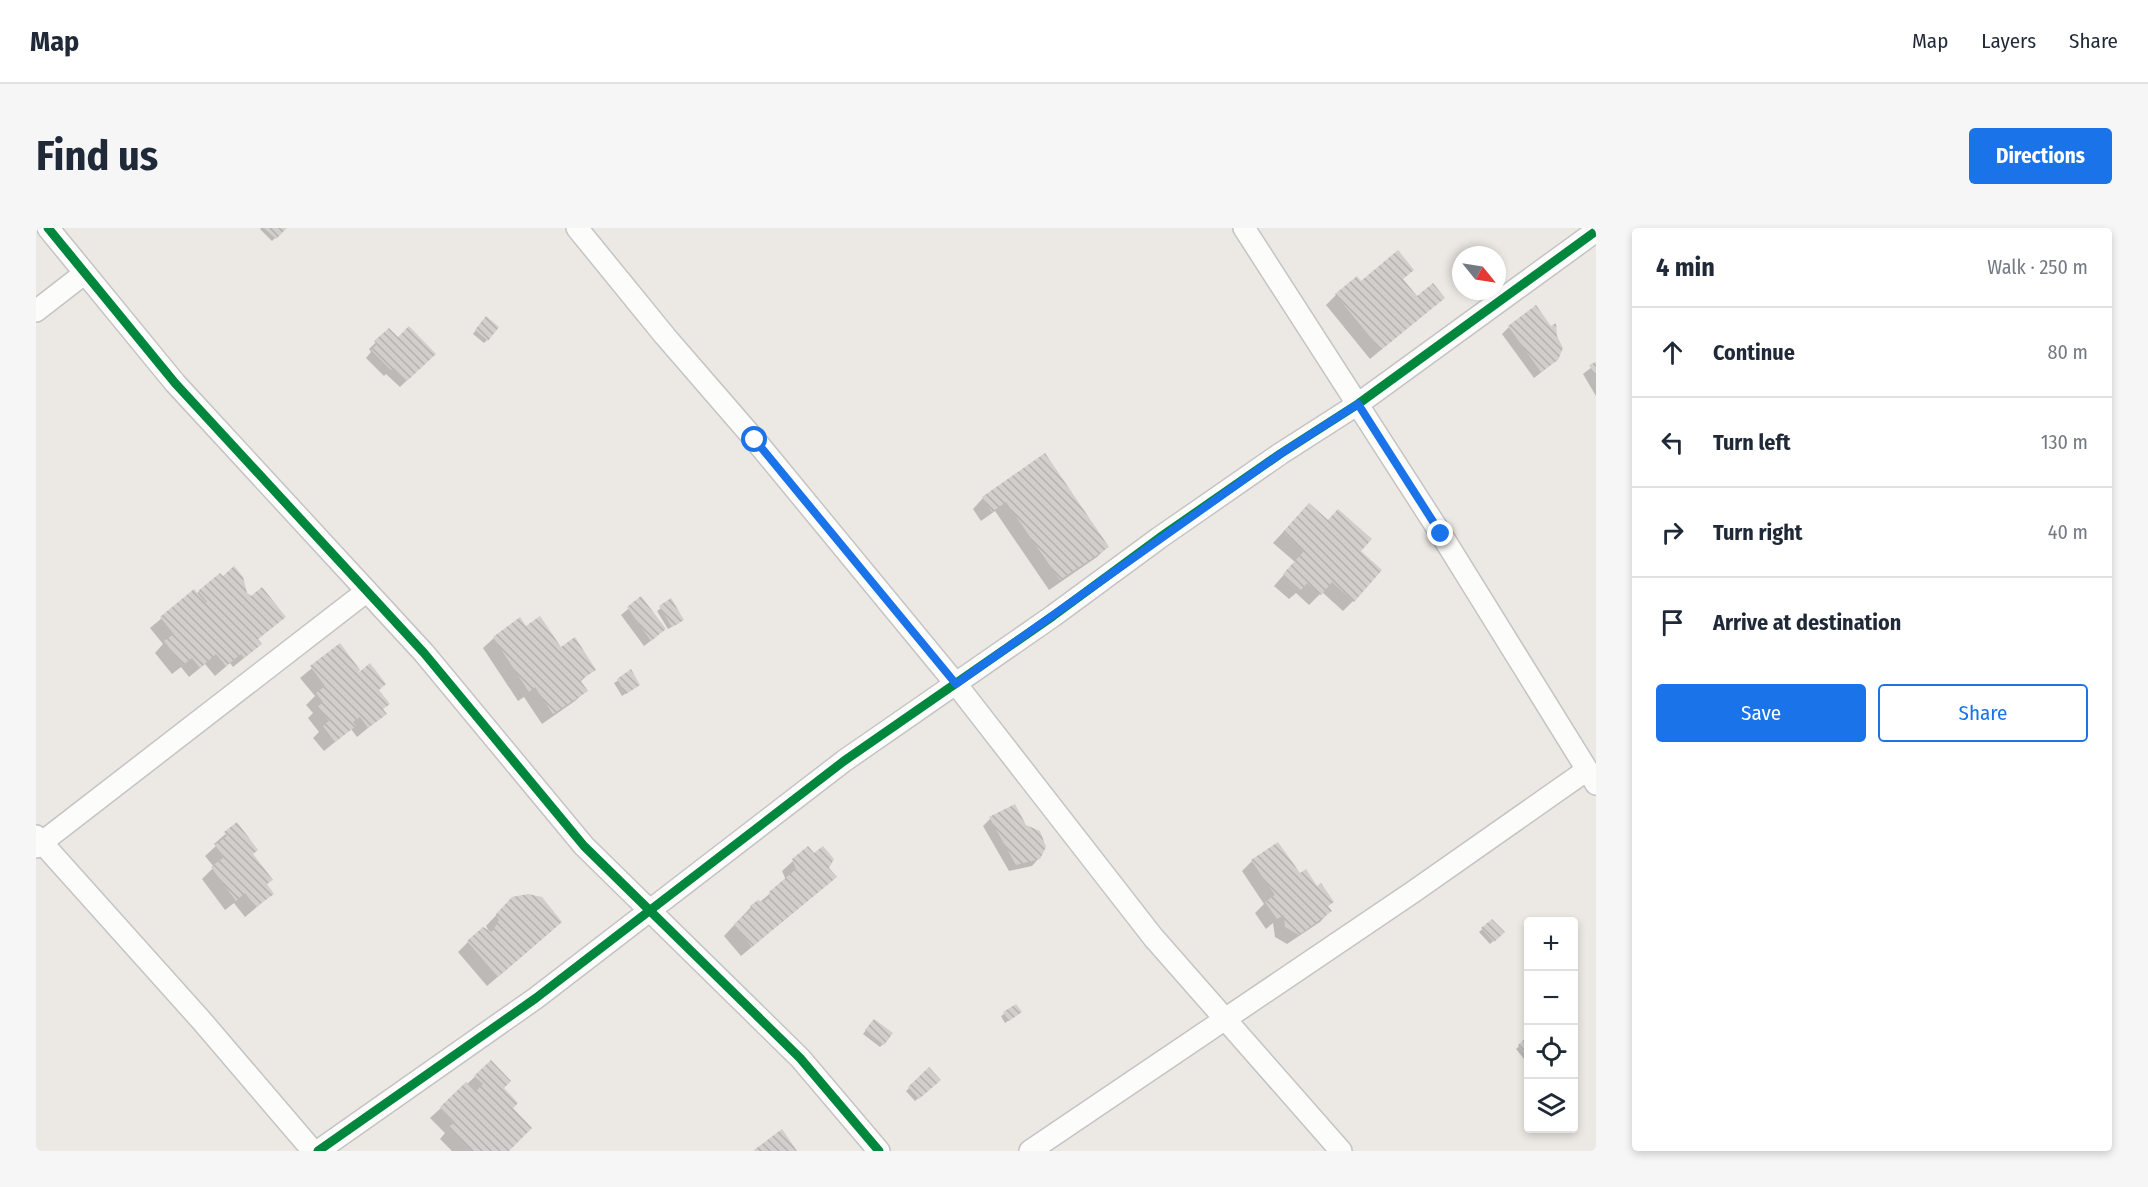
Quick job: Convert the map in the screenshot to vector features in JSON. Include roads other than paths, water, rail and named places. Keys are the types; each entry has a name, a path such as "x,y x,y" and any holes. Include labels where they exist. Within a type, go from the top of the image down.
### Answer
{"street":[{"path":"48,228 176,383 424,653 584,846 800,1058 879,1151"},
{"path":"577,228 956,684 1153,937 1341,1151"},
{"path":"1030,1151 1413,892 1592,777 1358,404 1244,228"},
{"path":"318,1151 536,998 843,760 956,684 1280,454 1358,404 1596,231"},
{"path":"36,311 85,273"},
{"path":"313,1151 201,1020 38,842 367,591"}]}
